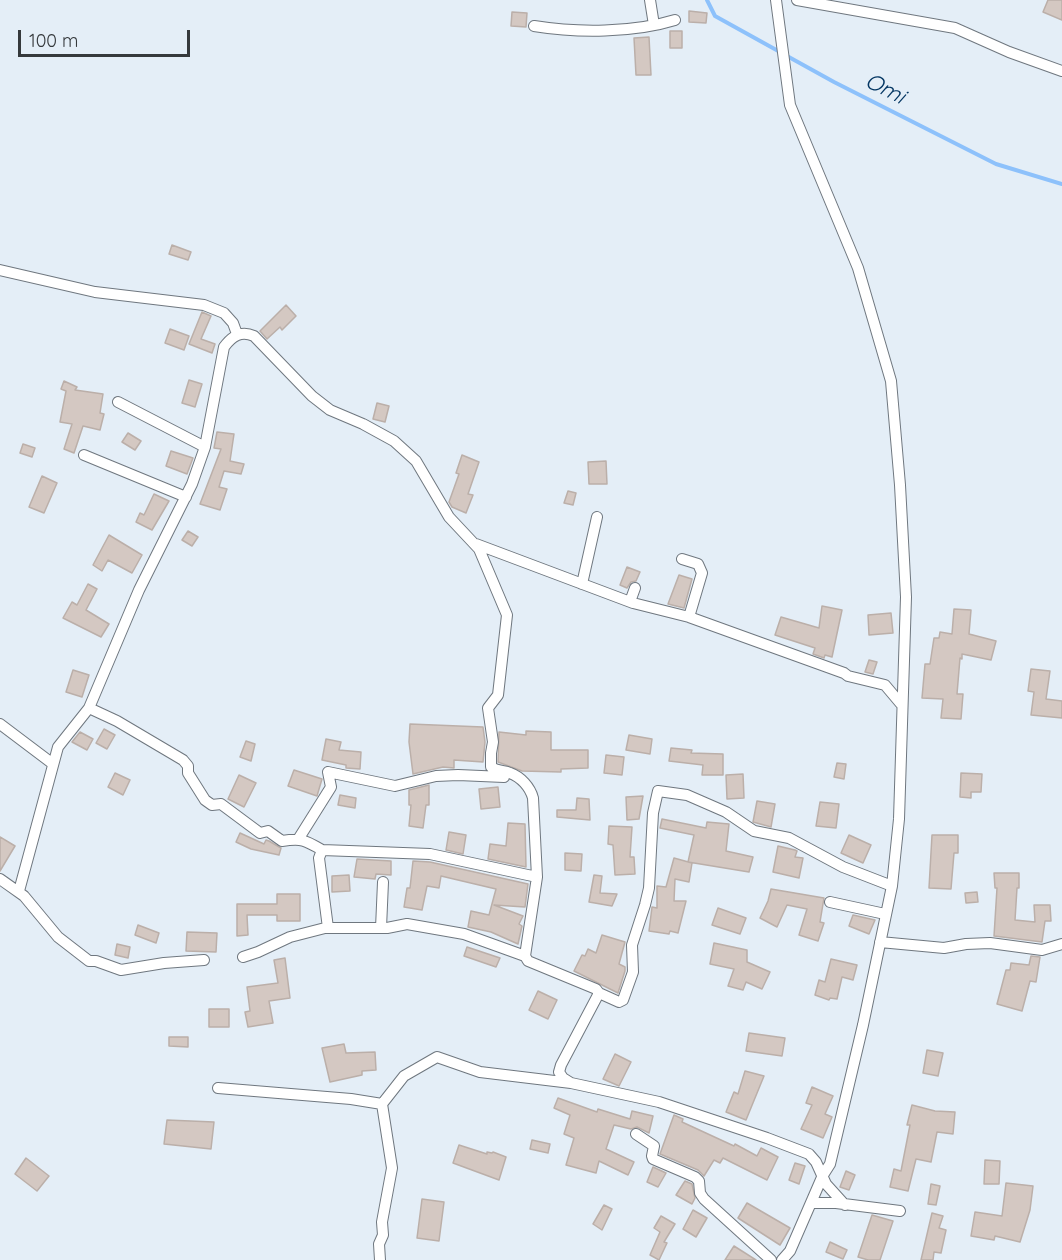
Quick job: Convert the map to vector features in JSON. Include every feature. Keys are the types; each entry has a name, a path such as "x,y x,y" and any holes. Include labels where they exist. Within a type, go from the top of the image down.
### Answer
{"street":[{"path":"650,0 654,25"},
{"path":"776,0 790,105 858,268 891,381 906,597 898,819 892,886 863,1025 830,1164 823,1174 790,1251 782,1260"},
{"path":"797,0 955,28 1009,52 1062,71"},
{"path":"534,26 577,31 654,25 675,20"},
{"path":"0,270 95,292 204,305 224,313 232,322 237,334"},
{"path":"19,891 58,747 89,708 139,590 186,497 206,447 224,347 229,339 237,334 248,333 254,336 312,396 330,410 394,441 416,462 449,517 476,544 507,615 498,695 488,708 493,742 491,768 510,772 531,790 533,798 537,877 525,956"},
{"path":"118,402 206,447"},
{"path":"84,455 186,497"},
{"path":"582,584 597,517"},
{"path":"476,544 633,603 689,617 848,676 885,685 901,704"},
{"path":"682,560 698,564 702,573 689,617"},
{"path":"633,603 631,599 635,588"},
{"path":"89,708 117,721 183,760 188,766 188,773 205,800 212,805 221,804 260,833 268,831 282,841 298,838 306,840 322,850 430,854 537,877"},
{"path":"0,724 53,764"},
{"path":"298,838 332,787 328,772 395,786 436,776 518,778"},
{"path":"243,957 290,937 328,928 381,928 407,924 464,934 525,956 528,961 596,989 599,993 619,1002 623,1000 633,972 632,945 649,888 653,813 658,791 687,795 726,812 754,831 789,838 843,867 892,886"},
{"path":"322,850 319,858 328,928"},
{"path":"0,879 19,891 58,937 89,961 96,961 121,970 164,963 204,960"},
{"path":"381,928 383,882"},
{"path":"830,902 885,914"},
{"path":"880,942 944,948 990,943 1042,950 1062,944"},
{"path":"571,1083 559,1072 561,1065 599,993"},
{"path":"380,1260 379,1244 383,1234 382,1222 392,1168 382,1104 404,1076 436,1057 480,1072 571,1083 638,1099 647,1098 767,1138 809,1155 816,1162 826,1184 845,1205"},
{"path":"218,1088 351,1099 382,1104"},
{"path":"636,1134 654,1146 653,1159 699,1181 700,1193 704,1199 771,1260"},
{"path":"811,1203 836,1203 900,1211"}],"building":[{"path":"1048,0 1062,0 1062,20 1043,12"},
{"path":"689,11 707,13 706,23 689,22"},
{"path":"512,12 527,13 526,27 511,26"},
{"path":"670,31 682,31 682,48 670,48"},
{"path":"649,37 651,75 636,75 634,38"},
{"path":"172,245 191,252 188,260 169,254"},
{"path":"286,305 296,316 282,330 280,327 267,339 260,331"},
{"path":"202,312 211,316 201,339 215,344 212,353 189,344"},
{"path":"170,329 189,336 184,350 165,343"},
{"path":"189,380 202,384 195,407 182,403"},
{"path":"64,381 77,387 75,390 103,394 100,413 104,414 100,430 83,426 74,453 64,449 72,424 60,422 66,391 61,389"},
{"path":"377,403 389,406 385,422 373,419"},
{"path":"217,432 234,434 230,461 244,464 241,474 224,471 219,487 227,489 220,510 200,504 221,449 214,448"},
{"path":"128,433 141,441 135,450 122,442"},
{"path":"23,444 35,448 32,457 20,453"},
{"path":"171,451 193,458 187,474 166,466"},
{"path":"462,455 479,462 468,494 473,495 466,513 452,507 449,502 459,474 456,473"},
{"path":"606,461 607,484 589,484 588,462"},
{"path":"42,476 57,483 44,513 29,507"},
{"path":"568,491 576,493 573,505 564,503"},
{"path":"154,494 169,501 152,530 136,522 140,513 144,515"},
{"path":"188,531 198,537 192,546 182,540"},
{"path":"109,535 142,555 132,573 108,560 102,571 93,565"},
{"path":"627,567 640,572 636,581 631,582 627,588 620,585"},
{"path":"679,575 692,579 684,608 668,604"},
{"path":"88,584 97,589 86,610 109,624 101,637 63,618 72,602 77,605"},
{"path":"822,606 842,610 832,657 825,655 824,658 813,654 815,648 775,635 781,617 819,628"},
{"path":"954,609 971,610 969,634 996,641 991,660 962,654 962,659 960,658 957,694 963,694 961,719 941,718 943,699 922,698 925,664 930,664 934,638 939,638 940,632 952,634"},
{"path":"891,613 893,633 869,635 868,615"},
{"path":"869,660 877,662 873,674 865,672"},
{"path":"1031,669 1050,671 1046,699 1062,701 1062,718 1031,715 1034,692 1028,691"},
{"path":"73,670 89,675 82,697 66,692"},
{"path":"410,724 483,727 485,742 483,762 454,760 454,768 443,767 413,774 409,742"},
{"path":"104,729 115,735 107,749 96,743"},
{"path":"526,731 551,732 551,750 588,750 588,768 561,769 561,772 522,771 498,762 499,732 526,735"},
{"path":"80,732 93,739 87,750 72,742"},
{"path":"629,735 652,739 650,754 626,750"},
{"path":"326,739 341,742 339,750 361,752 360,769 346,768 346,765 322,760"},
{"path":"246,741 255,744 251,761 240,757"},
{"path":"671,748 692,750 691,753 723,754 723,775 702,775 703,765 669,761"},
{"path":"606,755 624,757 622,775 604,773"},
{"path":"837,763 846,764 844,779 834,777"},
{"path":"294,770 322,779 317,796 288,786"},
{"path":"115,773 130,780 123,795 108,787"},
{"path":"961,773 982,774 981,792 971,792 971,798 960,797"},
{"path":"743,774 744,798 727,799 726,775"},
{"path":"239,775 256,783 244,807 228,799"},
{"path":"429,785 429,805 426,805 423,828 409,826 411,805 409,805 409,790"},
{"path":"498,787 500,807 481,809 479,789"},
{"path":"340,795 356,798 355,808 338,805"},
{"path":"643,796 639,819 627,820 626,797"},
{"path":"577,798 589,799 590,820 557,817 557,810 576,810"},
{"path":"757,801 775,804 771,827 753,822"},
{"path":"820,802 839,804 836,828 816,826"},
{"path":"662,819 706,828 707,822 729,824 726,851 753,857 749,872 688,862 694,835 660,828"},
{"path":"508,823 525,824 526,867 488,859 490,844 506,846"},
{"path":"609,826 632,827 630,857 634,857 635,874 615,875 613,845 608,844"},
{"path":"449,832 466,835 463,854 446,850"},
{"path":"240,833 264,844 266,840 269,841 281,848 279,855 251,849 236,842"},
{"path":"849,835 871,845 863,863 841,853"},
{"path":"932,835 958,835 958,853 954,853 951,889 929,888"},
{"path":"0,837 15,846 0,871"},
{"path":"778,846 795,850 797,851 795,857 803,858 799,878 773,872"},
{"path":"565,853 582,854 581,871 565,870"},
{"path":"674,858 692,863 689,882 675,879 674,901 686,901 678,933 649,931 652,907 657,908 657,886 666,887"},
{"path":"357,859 391,861 391,875 376,874 375,879 354,877"},
{"path":"413,861 430,862 528,884 525,907 494,905 523,916 519,924 522,926 518,944 491,932 468,927 471,911 489,915 496,889 441,876 439,888 427,886 422,910 404,907 407,888 410,888"},
{"path":"994,873 1019,873 1015,920 1035,922 1034,905 1050,905 1051,921 1045,921 1042,942 994,936 997,888 995,888"},
{"path":"349,875 350,891 332,892 332,876"},
{"path":"594,875 602,876 600,893 617,894 612,906 589,902"},
{"path":"771,889 824,898 820,922 824,923 818,941 799,935 807,909 787,905 777,927 760,918"},
{"path":"977,892 978,902 966,903 965,893"},
{"path":"277,894 300,894 300,921 277,921 277,915 247,915 248,935 237,936 237,904 277,904"},
{"path":"718,908 746,918 740,934 712,925"},
{"path":"853,915 875,920 869,934 849,926"},
{"path":"138,925 159,933 156,943 135,935"},
{"path":"187,932 217,933 216,952 186,951"},
{"path":"602,935 625,942 619,964 625,967 625,971 618,993 574,971 582,955 585,956 588,949 596,953"},
{"path":"714,943 747,950 747,962 770,972 762,989 746,982 743,990 728,986 734,969 710,964"},
{"path":"117,944 130,947 128,958 115,955"},
{"path":"467,947 500,958 496,967 464,956"},
{"path":"1031,956 1040,957 1036,982 1030,981 1022,1011 997,1004 1006,970 1010,970 1011,963 1029,965"},
{"path":"285,958 290,998 269,1001 273,1023 248,1027 245,1012 250,1011 247,987 278,983 274,960"},
{"path":"831,959 857,965 853,980 842,977 837,999 830,998 829,1000 815,995 819,980 825,982"},
{"path":"538,991 557,1000 548,1019 529,1010"},
{"path":"209,1009 229,1009 229,1027 209,1027"},
{"path":"749,1033 785,1038 782,1056 746,1051"},
{"path":"169,1037 188,1037 188,1047 169,1046"},
{"path":"344,1044 346,1053 375,1052 376,1070 362,1071 362,1075 330,1082 322,1048"},
{"path":"927,1050 943,1053 938,1076 923,1073"},
{"path":"615,1054 631,1062 619,1086 603,1079"},
{"path":"745,1071 764,1076 746,1120 726,1112 734,1092 738,1094"},
{"path":"812,1087 833,1096 825,1114 832,1117 823,1138 801,1129 812,1105 806,1103"},
{"path":"558,1098 597,1112 598,1109 630,1119 632,1111 653,1116 649,1133 637,1127 631,1129 614,1125 606,1149 634,1162 628,1175 599,1161 596,1173 566,1165 574,1138 564,1134 570,1115 554,1108"},
{"path":"912,1105 935,1111 955,1112 953,1134 937,1132 931,1162 916,1159 908,1191 890,1187 894,1169 901,1171"},
{"path":"674,1115 683,1119 682,1122 734,1146 735,1144 757,1156 761,1148 778,1157 767,1180 723,1158 720,1163 714,1160 704,1176 698,1170 660,1154"},
{"path":"167,1120 214,1122 211,1149 164,1144"},
{"path":"532,1140 550,1144 548,1153 530,1149"},
{"path":"459,1145 506,1157 499,1180 453,1163"},
{"path":"26,1158 49,1176 37,1191 15,1174"},
{"path":"985,1160 1000,1161 999,1184 984,1184"},
{"path":"795,1163 805,1166 799,1184 789,1180"},
{"path":"653,1167 666,1173 658,1187 647,1182"},
{"path":"846,1171 855,1175 849,1190 840,1187"},
{"path":"685,1181 692,1184 695,1198 692,1204 676,1195"},
{"path":"1006,1183 1033,1186 1030,1210 1020,1242 995,1236 994,1240 971,1236 975,1212 1002,1216"},
{"path":"931,1184 940,1186 936,1205 928,1204"},
{"path":"422,1199 444,1202 439,1241 417,1238"},
{"path":"747,1203 790,1228 780,1245 738,1218"},
{"path":"604,1205 612,1209 602,1230 593,1224"},
{"path":"693,1210 707,1218 696,1237 683,1229"},
{"path":"932,1213 943,1216 939,1228 946,1230 941,1253 934,1252 933,1260 921,1260"},
{"path":"872,1215 893,1221 880,1260 858,1257"},
{"path":"661,1216 675,1224 664,1242 667,1243 659,1260 650,1255 660,1232 654,1228"},
{"path":"830,1242 847,1250 843,1259 826,1252"},
{"path":"734,1246 756,1260 725,1260"}],"waterway":[{"name":"Omi","path":"707,0 715,16 780,52"},
{"name":"Omi","path":"787,56 996,164 1062,184"}]}
